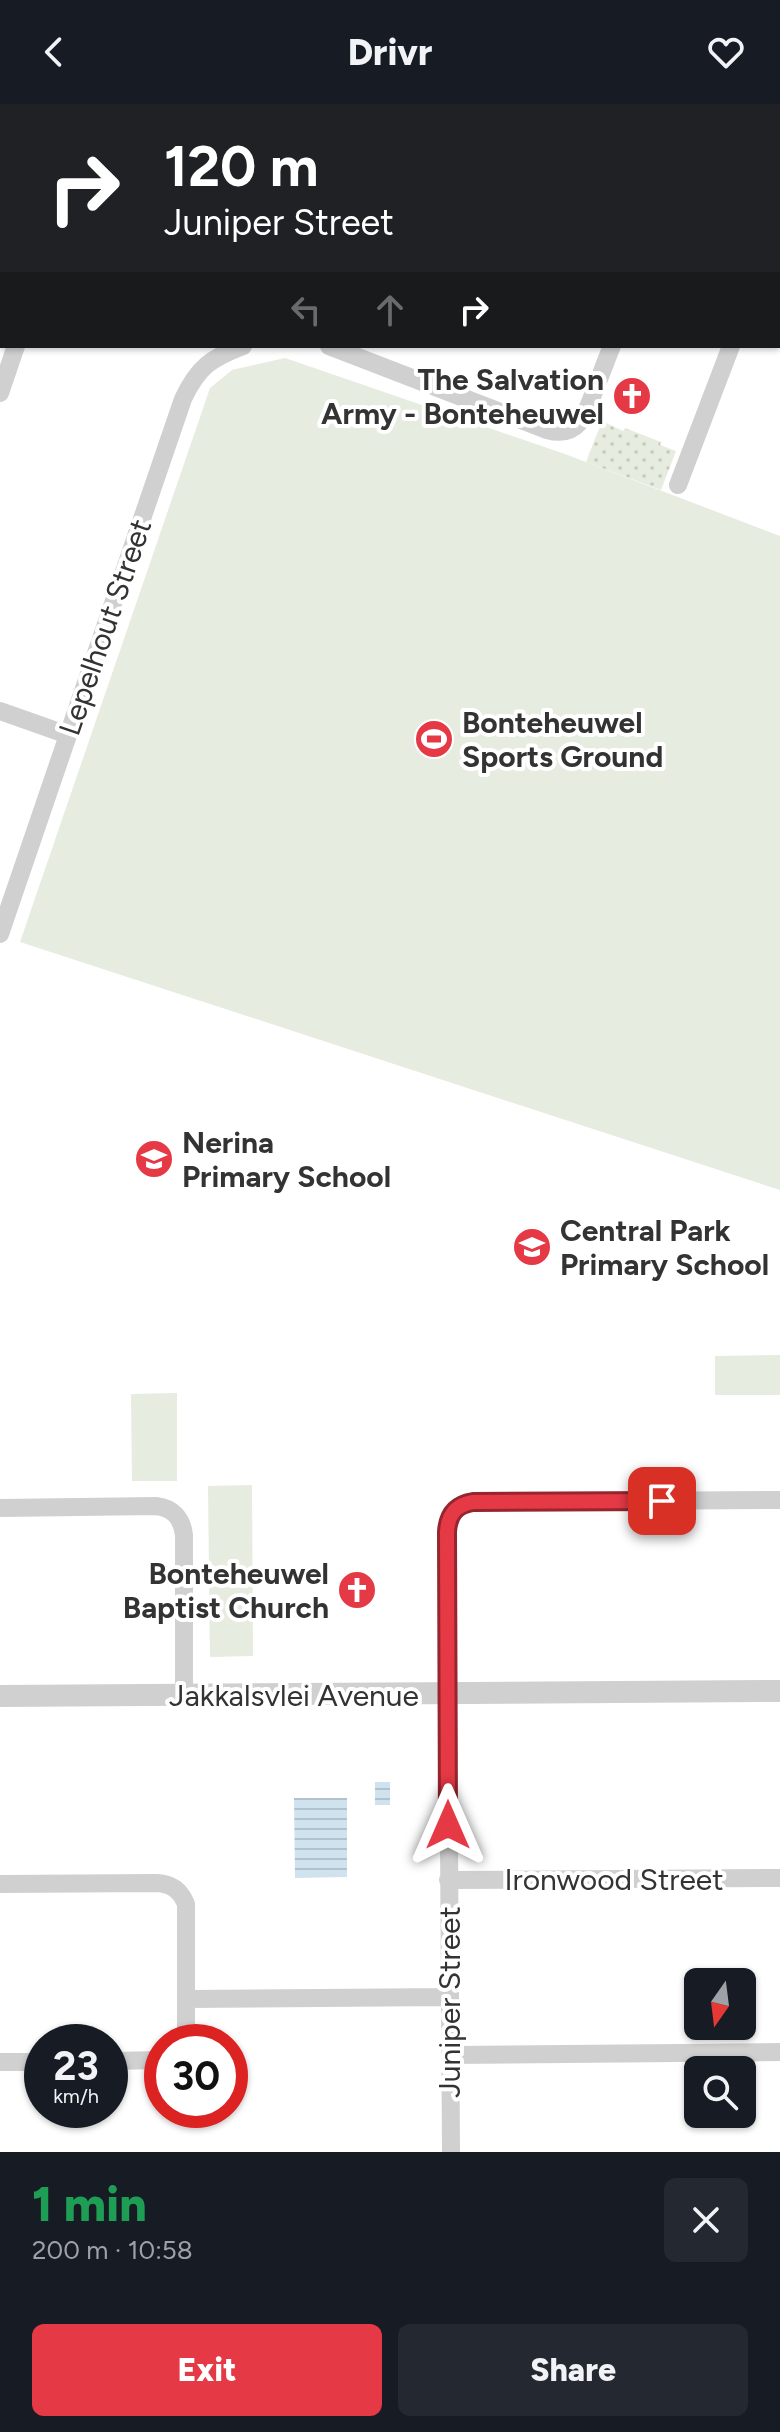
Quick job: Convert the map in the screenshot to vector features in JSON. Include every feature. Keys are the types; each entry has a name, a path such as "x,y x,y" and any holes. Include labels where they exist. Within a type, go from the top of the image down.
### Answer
{"street":[{"path":"0,393 15,348"},
{"name":"Lepelhout Street","path":"0,934 6,895 68,735 183,399 206,365 217,356 238,348"},
{"path":"334,348 547,430 561,432 575,427 586,416 611,348"},
{"path":"678,485 730,348"},
{"path":"0,711 68,735"},
{"name":"Juniper Street","path":"451,2152 447,1526 451,1514 462,1504 473,1502 780,1500"},
{"path":"0,1508 156,1506 176,1514 184,1535 184,1695"},
{"name":"Jakkalsvlei Avenue","path":"0,1696 780,1691"},
{"name":"Ironwood Street","path":"448,1880 780,1878"},
{"path":"0,1884 157,1883 171,1886 186,1904 186,2024"},
{"path":"187,1999 449,1997"},
{"path":"450,2055 780,2052"},
{"path":"0,2062 24,2062"}],"shaded area":[{"name":"Bonteheuwel Sports Ground","path":"285,358 565,454 780,536 780,1190 20,942 210,388 232,370"},
{"path":"602,421 661,442 660,445 676,451 661,490 586,462"},
{"path":"780,1355 780,1395 715,1395 715,1356"},
{"path":"177,1393 177,1481 132,1481 131,1394"},
{"path":"252,1485 253,1656 210,1657 208,1486"}],"water":[{"path":"375,1782 390,1782 390,1805 375,1805"},
{"path":"294,1798 347,1798 347,1877 295,1878"}],"place":[{"name":"The Salvation Army - Bonteheuwel","path":"632,396"},
{"name":"Bonteheuwel Sports Ground","path":"434,739"},
{"name":"Nerina Primary School","path":"154,1159"},
{"name":"Central Park Primary School","path":"532,1247"},
{"name":"Bonteheuwel Baptist Church","path":"357,1590"}],"route":[{"path":"448,1825 447,1526 451,1514 462,1504 473,1502 662,1501"}]}
